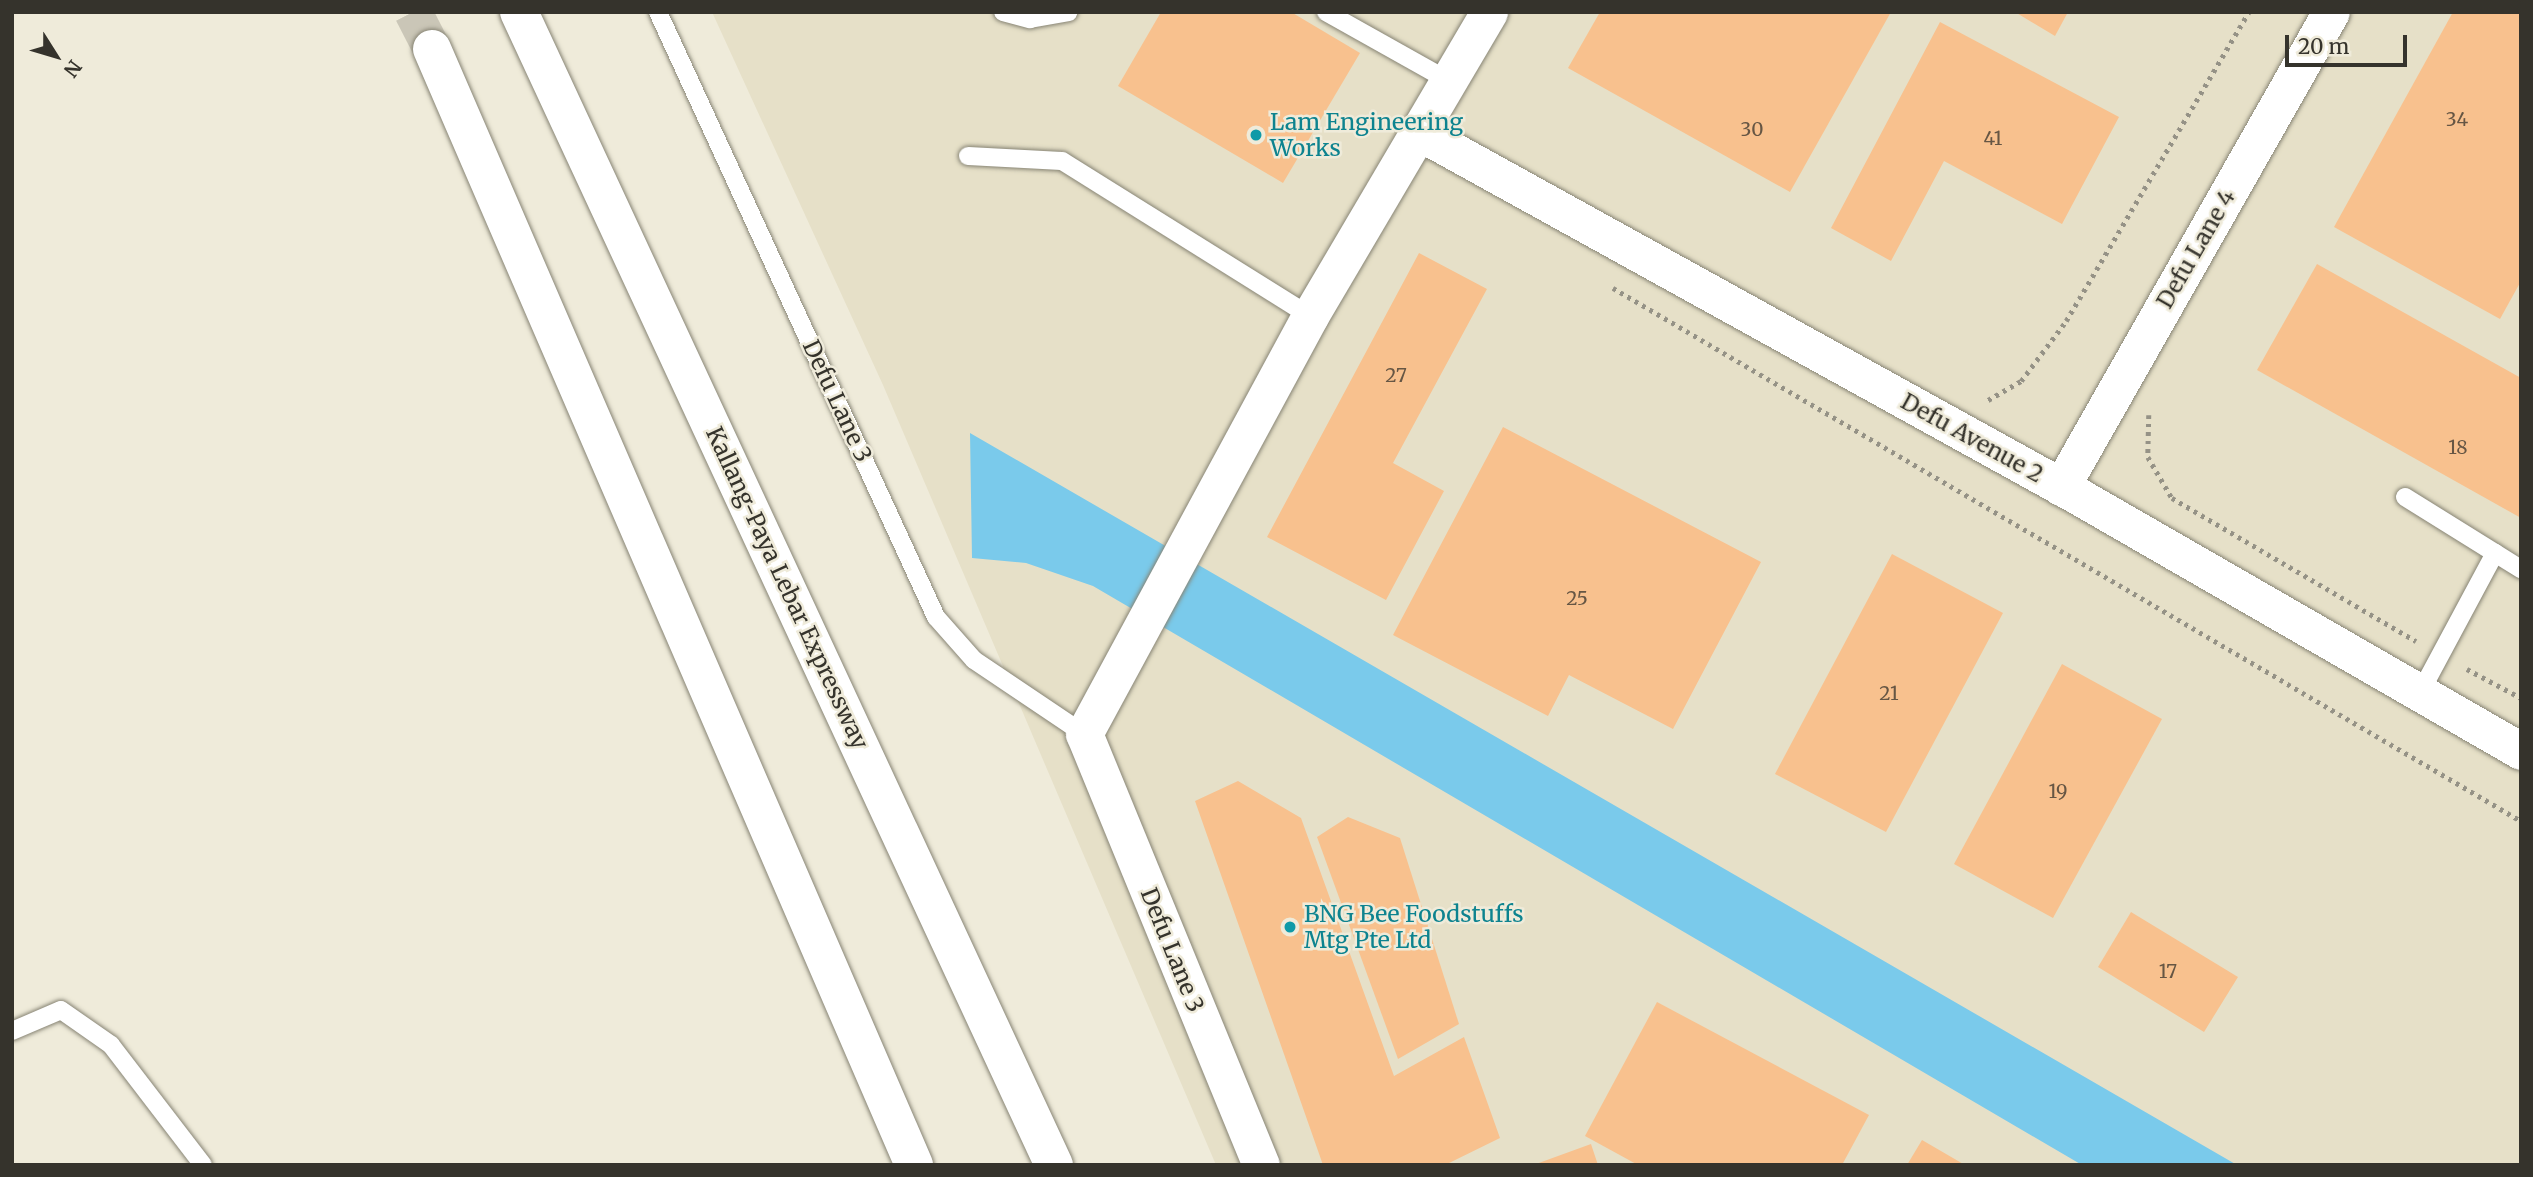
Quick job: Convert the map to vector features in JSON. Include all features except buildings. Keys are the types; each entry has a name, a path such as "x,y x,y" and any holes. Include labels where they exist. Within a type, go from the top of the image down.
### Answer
{"highway":[{"name":"Kallang-Paya Lebar Expressway","path":"519,12 1054,1165"},
{"path":"432,49 914,1165"}],"street":[{"path":"1084,734 1204,518 1310,316 1489,12"},
{"name":"Defu Lane 4","path":"2061,487 2331,12"},
{"name":"Defu Avenue 2","path":"1419,132 2061,487 2521,751"},
{"name":"Defu Lane 3","path":"1084,734 1261,1165"}],"lane":[{"name":"Defu Lane 3","path":"658,12 936,617 964,653 1084,734"},
{"path":"1003,12 1030,19 1068,12"},
{"path":"1326,12 1449,81"},
{"path":"968,156 1062,161 1310,316"},
{"path":"2404,497 2521,569"},
{"path":"2420,693 2495,553"},
{"path":"12,1031 61,1010 111,1045 203,1165"}],"path":[{"path":"1979,405 2021,381 2066,321 2249,12"},
{"path":"1605,283 2521,821"},
{"path":"2150,412 2148,457 2172,498 2440,655 2521,698"}],"shaded area":[{"path":"712,12 2521,12 2521,1165 1216,1165 883,385"}],"water":[{"path":"970,433 2237,1165 2082,1165 1093,586 1026,563 972,558"}],"tunnel":[{"path":"413,12 432,49"}],"place":[{"name":"Lam Engineering Works","path":"1256,135"},
{"name":"BNG Bee Foodstuffs Mtg Pte Ltd","path":"1290,927"}]}
